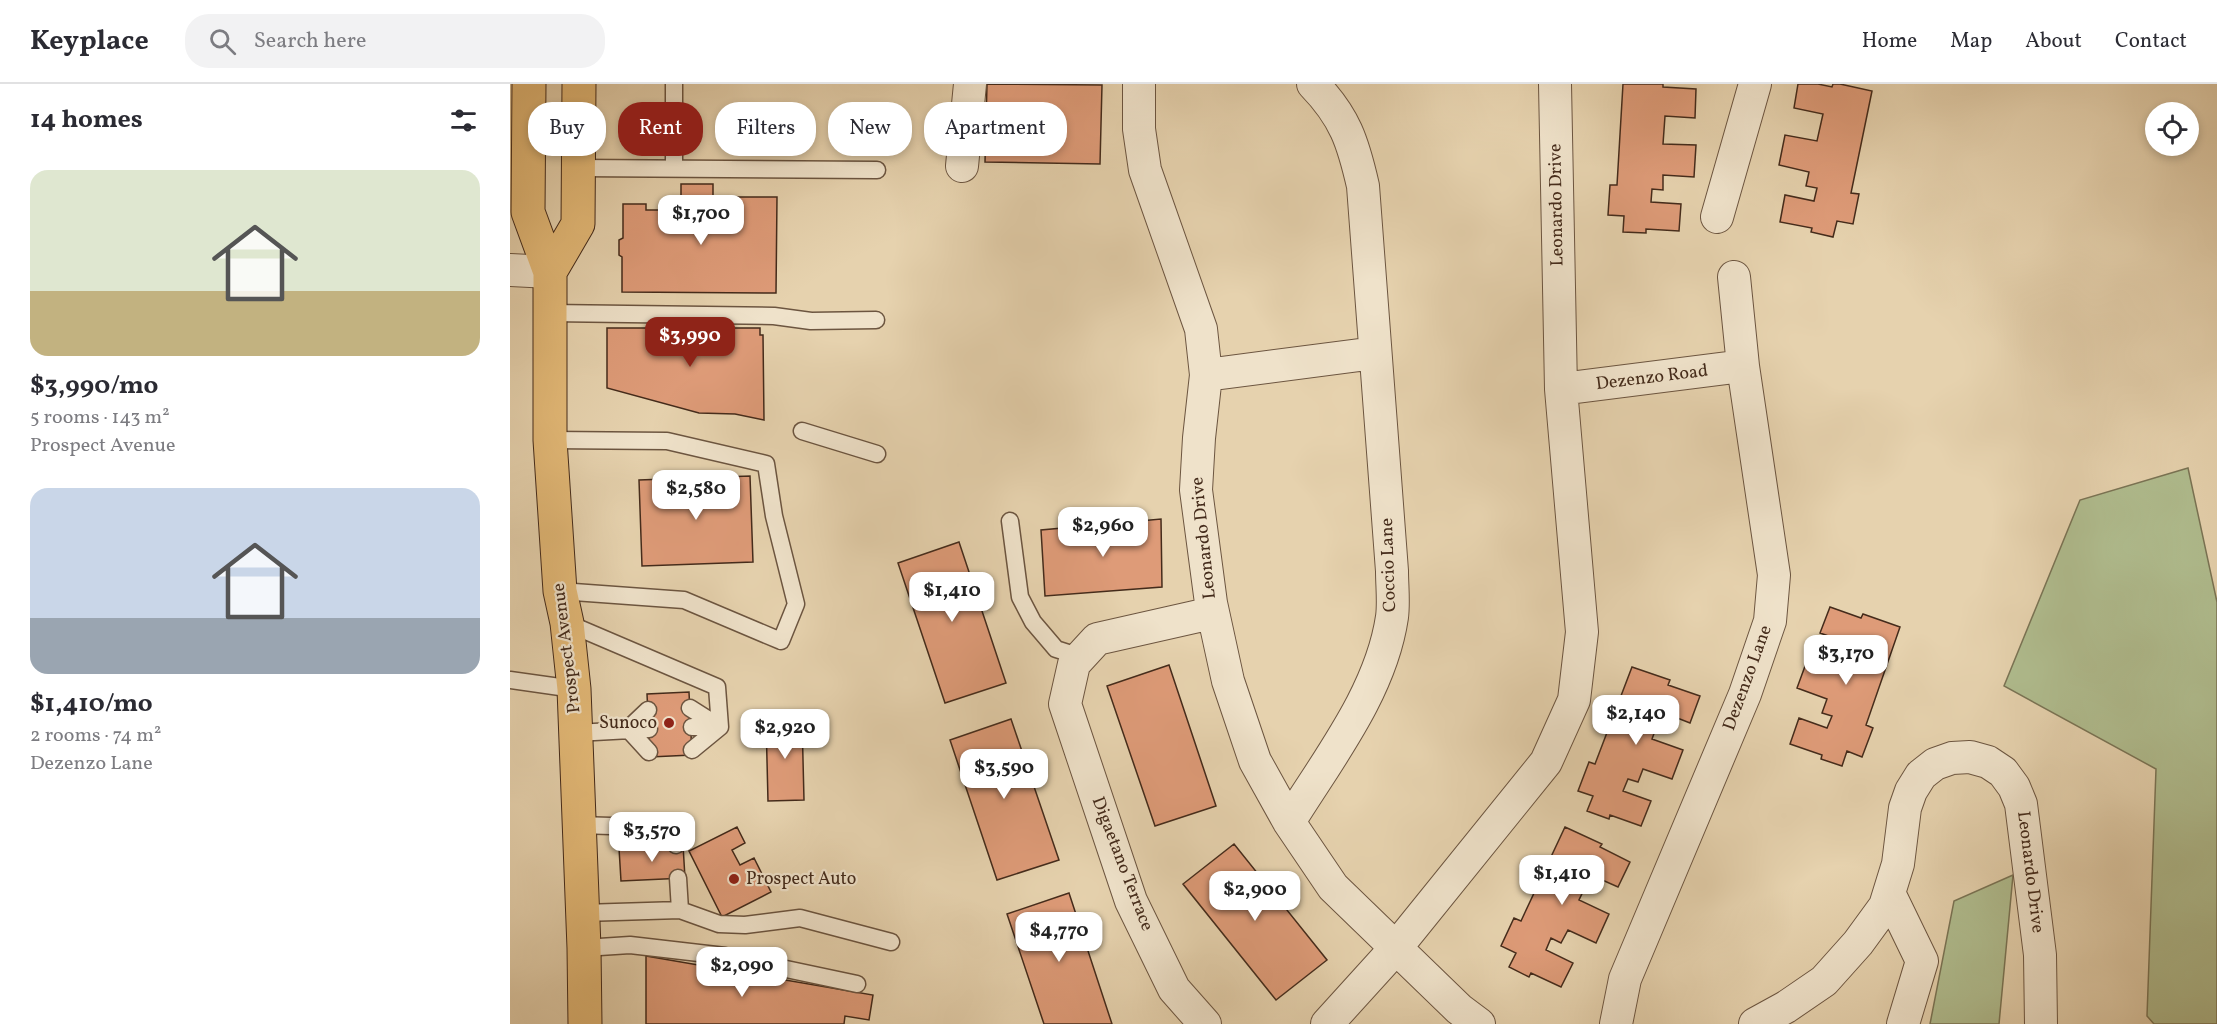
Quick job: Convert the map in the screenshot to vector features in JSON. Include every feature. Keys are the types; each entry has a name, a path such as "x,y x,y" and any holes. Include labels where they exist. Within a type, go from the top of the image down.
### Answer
{"main road":[{"name":"Prospect Avenue","path":"529,84 528,212 550,272 550,440 560,591 567,623 574,688 585,1024"},
{"path":"550,272 578,224 579,84"}],"street":[{"path":"962,166 970,84"},
{"name":"Leonardo Drive","path":"1139,84 1138,129 1145,170 1201,329 1206,375 1196,490 1212,612 1228,681 1255,761 1289,822 1334,887 1395,949 1459,1009 1479,1024"},
{"name":"Coccio Lane","path":"1289,822 1364,701 1381,664 1392,616 1392,571 1363,186 1354,148 1341,119 1313,84"},
{"name":"Leonardo Drive","path":"1395,949 1546,762 1574,700 1582,632 1562,389 1555,84"},
{"path":"1718,218 1755,84"},
{"path":"510,270 550,272"},
{"name":"Dezenzo Lane","path":"1616,1024 1625,978 1745,694 1770,621 1774,575 1743,366 1734,277"},
{"path":"1206,375 1375,353"},
{"name":"Dezenzo Road","path":"1562,389 1743,366"},
{"name":"Digaetano Terrace","path":"1205,1024 1174,989 1131,901 1065,704 1074,664 1097,639 1212,612"},
{"name":"Leonardo Drive","path":"1755,1024 1786,1007 1824,981 1858,944 1885,906 1898,864 1905,808 1911,791 1920,775 1935,764 1962,757 1988,762 2003,772 2014,787 2021,804 2040,955 2041,1024"},
{"path":"1889,893 1922,961 1903,1024"},
{"path":"1327,1024 1395,949"}],"lane":[{"path":"674,84 674,167"},
{"path":"579,168 877,170"},
{"path":"550,313 774,316 811,321 876,320"},
{"path":"802,431 877,454"},
{"path":"550,440 667,441 766,464 774,516 796,604 781,641 684,600 560,591"},
{"path":"1010,521 1014,566 1020,597 1024,605 1033,622 1056,649 1080,657"},
{"path":"567,623 717,687 720,728"},
{"path":"510,680 574,688"},
{"path":"690,708 720,728"},
{"path":"628,729 648,710"},
{"path":"692,727 720,728"},
{"path":"692,750 720,728"},
{"path":"628,729 649,752"},
{"path":"576,733 649,729"},
{"path":"579,825 674,828 676,845"},
{"path":"678,878 680,910"},
{"path":"582,912 680,910 719,924 745,925 800,918 891,942"},
{"path":"584,948 630,945 725,956 857,984"}],"green space":[{"path":"2188,468 2217,602 2217,1024 2154,1024 2147,1016 2156,769 2004,686 2080,500"},
{"path":"2013,875 1999,1024 1930,1024 1954,901"}],"building":[{"path":"987,84 1102,85 1100,164 985,162 985,156 1067,156 1067,102 987,102"},
{"path":"1623,84 1663,84 1663,87 1696,89 1695,118 1665,116 1663,144 1696,145 1694,177 1663,175 1663,190 1652,189 1651,202 1681,204 1679,231 1646,229 1646,233 1623,232 1624,216 1608,215 1610,185 1617,185"},
{"path":"1798,84 1832,87 1833,84 1840,84 1872,91 1851,193 1859,194 1853,224 1837,221 1833,237 1811,232 1812,228 1780,222 1785,195 1814,201 1817,188 1806,186 1809,172 1779,165 1785,135 1817,141 1823,114 1794,108"},
{"path":"681,184 713,184 713,212 730,212 730,197 777,197 776,293 622,292 622,257 619,255 619,240 623,238 623,204 646,204 646,210 681,210"},
{"path":"607,328 760,328 760,335 763,335 764,420 735,414 699,413 607,388"},
{"path":"750,476 753,562 642,566 639,480"},
{"path":"1161,519 1162,587 1045,596 1041,530"},
{"path":"959,542 1006,683 945,703 898,563"},
{"path":"1830,607 1861,618 1863,614 1900,627 1866,725 1873,728 1862,757 1847,751 1842,766 1821,759 1822,755 1790,744 1799,718 1827,728 1832,716 1822,713 1827,699 1797,688 1808,658 1839,669 1848,643 1820,633"},
{"path":"1169,665 1216,806 1155,826 1107,686"},
{"path":"1632,667 1670,680 1668,685 1700,696 1690,723 1662,712 1652,739 1683,750 1672,779 1643,769 1638,782 1628,779 1623,791 1651,801 1641,826 1610,815 1609,819 1587,811 1593,796 1578,791 1589,762 1595,764"},
{"path":"689,692 692,755 650,757 647,694"},
{"path":"802,719 804,800 768,801 766,720"},
{"path":"1011,719 1059,860 997,880 950,740"},
{"name":"Prospect Auto","path":"737,827 745,843 732,850 740,865 754,858 771,892 722,917 689,851"},
{"path":"1565,827 1602,844 1600,847 1630,862 1618,887 1591,875 1579,900 1609,914 1596,943 1568,930 1561,943 1551,938 1546,950 1573,963 1561,987 1531,973 1529,977 1509,967 1516,953 1501,946 1514,918 1521,921"},
{"path":"1234,844 1327,960 1276,1000 1183,884"},
{"path":"683,845 685,878 621,881 619,848"},
{"path":"1069,893 1112,1024 1044,1024 1007,914"},
{"path":"646,956 873,995 869,1020 845,1016 844,1024 646,1024"}],"place":[{"name":"Sunoco","path":"669,723"},
{"name":"Prospect Auto","path":"734,879"}]}
